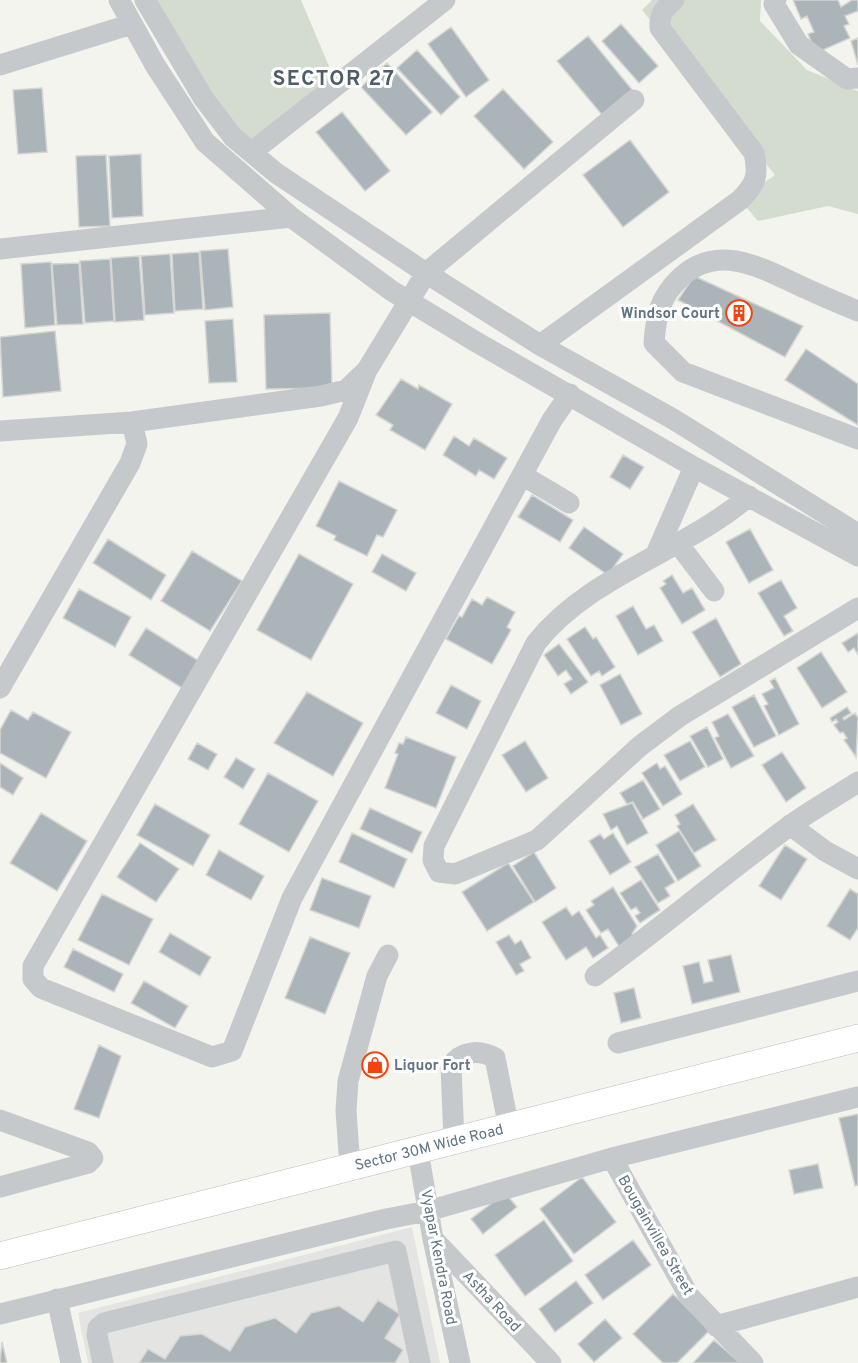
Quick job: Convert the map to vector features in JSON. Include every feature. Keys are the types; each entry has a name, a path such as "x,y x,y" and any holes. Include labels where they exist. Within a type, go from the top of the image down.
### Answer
{"main road":[{"name":"Sector 30M Wide Road","path":"0,1256 858,1038"}],"street":[{"path":"145,0 204,99 233,137 253,151 276,173 426,273 540,345 673,419 858,534"},
{"path":"253,151 445,0"},
{"path":"540,345 740,200 754,186 758,172 754,153 660,28 659,18 663,9 674,0"},
{"path":"776,0 774,4 799,45 847,79 858,78"},
{"path":"122,1 155,65 205,142 291,217 408,301 694,467 858,556"},
{"path":"0,65 132,24"},
{"path":"570,394 522,475 292,898 232,1051 212,1057 41,988 33,979 33,966 348,418 368,370 426,273 634,100"},
{"path":"0,249 291,217"},
{"path":"858,311 757,265 726,259 692,266 667,290 656,313 654,343 683,372 858,439"},
{"path":"0,431 132,422 321,396 346,390 368,370"},
{"path":"0,688 130,463 136,444 132,422"},
{"path":"656,554 694,467"},
{"path":"522,475 568,503"},
{"path":"749,496 736,507 656,554 552,622 536,643 434,846 433,860 439,872 455,874 537,840 640,746 680,716 858,608"},
{"path":"677,542 714,591"},
{"path":"595,976 667,924 710,887 790,825 858,782"},
{"path":"790,825 825,850 858,869"},
{"path":"350,1167 346,1111 348,1081 376,976 388,955"},
{"path":"618,1043 858,981"},
{"path":"454,1142 452,1066 456,1058 465,1053 476,1052 495,1058 509,1128"},
{"path":"0,1314 386,1219 428,1211 612,1158 858,1097"},
{"path":"0,1120 88,1152 93,1158 88,1163 0,1187"},
{"name":"Vyapar Kendra Road","path":"418,1150 428,1211 460,1363"},
{"name":"Bougainvillea Street","path":"612,1158 671,1268 689,1296 753,1363"},
{"path":"386,1219 396,1251 420,1363"},
{"name":"Astha Road","path":"434,1239 551,1363"},
{"path":"103,1363 97,1335 98,1328 104,1323 396,1251"},
{"path":"716,1326 858,1287"},
{"path":"97,1289 104,1323"},
{"path":"57,1299 71,1363"}],"shaded area":[{"path":"146,0 301,0 334,78 253,151"},
{"path":"652,0 761,0 760,21 807,70 858,91 858,214 828,206 758,221 740,200 775,175 642,10"},
{"path":"412,1227 440,1363 88,1363 78,1313"}],"building":[{"path":"793,0 838,0 841,7 852,0 858,0 858,11 845,16 849,24 844,26 850,38 816,53 808,34 814,32 807,16 801,19"},
{"path":"621,24 658,66 639,83 602,41"},
{"path":"451,27 489,80 466,97 428,44"},
{"path":"588,36 633,91 603,116 557,61"},
{"path":"858,38 858,65 851,41"},
{"path":"417,50 460,97 441,115 397,68"},
{"path":"387,63 432,112 406,135 361,87"},
{"path":"42,88 47,152 18,154 13,90"},
{"path":"503,89 553,142 524,169 474,116"},
{"path":"342,112 390,171 365,191 316,132"},
{"path":"630,140 669,192 623,227 583,175"},
{"path":"141,154 143,216 112,218 109,156"},
{"path":"106,155 110,226 79,227 76,156"},
{"path":"228,249 233,307 205,310 200,251"},
{"path":"199,252 203,309 175,311 172,254"},
{"path":"170,254 174,313 145,315 141,256"},
{"path":"139,256 144,320 115,322 111,258"},
{"path":"110,259 114,321 85,323 80,261"},
{"path":"51,262 55,325 25,328 21,264"},
{"path":"79,263 83,324 57,325 52,264"},
{"name":"Windsor Court","path":"694,276 803,326 785,357 678,300"},
{"path":"330,313 332,388 266,389 264,315"},
{"path":"233,319 237,382 209,383 205,321"},
{"path":"55,331 61,391 3,397 0,337"},
{"path":"806,349 858,384 858,425 785,380"},
{"path":"401,379 418,389 419,385 452,404 425,450 390,430 393,425 376,415"},
{"path":"454,436 469,446 474,438 507,458 494,479 479,470 476,476 443,455"},
{"path":"623,455 644,467 630,489 610,477"},
{"path":"339,481 397,510 383,537 377,535 367,556 334,540 336,536 316,526"},
{"path":"532,495 573,520 560,542 518,517"},
{"path":"584,527 623,554 608,575 569,548"},
{"path":"750,529 773,570 749,583 726,542"},
{"path":"108,539 166,575 151,600 93,563"},
{"path":"192,551 242,581 210,631 161,601"},
{"path":"299,554 353,584 311,660 257,630"},
{"path":"382,554 416,573 406,591 372,572"},
{"path":"672,575 683,593 692,588 705,610 682,624 660,588 666,584 663,581"},
{"path":"781,580 797,608 784,616 793,631 784,636 758,593"},
{"path":"79,589 131,617 115,647 63,618"},
{"path":"487,597 515,612 507,627 511,630 492,664 446,639 472,599 482,605"},
{"path":"633,606 646,629 654,625 663,641 638,655 616,616"},
{"path":"716,618 741,664 720,677 692,632"},
{"path":"585,627 593,639 596,637 615,667 602,676 599,671 591,676 567,639"},
{"path":"146,628 199,661 182,688 129,655"},
{"path":"858,633 858,655 854,648 848,652 842,643"},
{"path":"559,644 588,682 571,694 564,684 572,679 566,670 558,676 544,655"},
{"path":"821,652 847,692 822,708 797,668"},
{"path":"620,674 642,714 621,725 600,685"},
{"path":"775,678 799,724 779,735 764,706 768,704 762,694 774,688 770,681"},
{"path":"451,685 481,701 467,729 436,713"},
{"path":"307,692 363,723 333,776 274,743"},
{"path":"754,695 776,736 754,747 732,707"},
{"path":"847,707 851,713 843,718 844,720 855,713 858,718 856,757 844,740 847,738 843,732 840,733 834,725 838,722 836,719 832,722 830,718"},
{"path":"11,710 28,720 33,712 71,732 46,778 0,753 0,730"},
{"path":"728,714 754,756 731,768 715,738 719,736 712,722"},
{"path":"707,727 723,759 708,767 690,736"},
{"path":"406,737 456,757 436,808 385,788 398,754 395,753 399,743 403,744"},
{"path":"525,741 548,778 526,792 502,755"},
{"path":"690,741 705,767 680,781 664,755"},
{"path":"197,743 217,754 208,770 188,759"},
{"path":"782,752 806,788 786,802 762,765"},
{"path":"236,758 255,769 243,789 224,777"},
{"path":"0,763 23,778 13,795 0,787"},
{"path":"657,763 660,769 665,766 682,794 663,806 642,773"},
{"path":"268,773 318,801 289,852 239,824"},
{"path":"643,780 660,809 643,819 633,802 627,804 620,793"},
{"path":"632,803 648,833 627,845 617,826 611,830 603,814"},
{"path":"155,804 210,835 193,866 137,835"},
{"path":"693,804 716,840 694,853 677,826 680,824 675,815"},
{"path":"370,808 422,832 412,853 360,829"},
{"path":"41,813 87,841 57,891 10,863"},
{"path":"679,831 701,866 678,881 656,845"},
{"path":"352,833 407,859 394,888 339,862"},
{"path":"613,833 631,862 610,875 589,841 600,834 604,839"},
{"path":"140,843 179,869 156,902 117,877"},
{"path":"785,845 807,859 781,900 759,886"},
{"path":"219,850 264,876 251,900 206,875"},
{"path":"534,852 556,888 535,902 513,866"},
{"path":"658,854 675,882 665,888 670,896 658,903 635,867"},
{"path":"508,863 534,902 487,931 462,892"},
{"path":"322,878 371,896 359,928 310,910"},
{"path":"641,880 660,910 640,923 635,916 640,913 636,907 631,910 620,893"},
{"path":"613,887 637,926 632,934 637,942 622,951 608,929 601,933 586,910 594,905 591,901"},
{"path":"850,889 858,894 858,928 850,940 827,926"},
{"path":"102,894 153,919 129,965 78,940"},
{"path":"566,907 572,916 579,911 596,938 600,935 608,948 593,958 586,947 566,960 542,922"},
{"path":"170,933 211,957 200,976 159,952"},
{"path":"509,935 515,944 521,940 531,958 520,964 524,971 516,975 496,942"},
{"path":"310,937 350,953 325,1014 285,998"},
{"path":"73,949 123,974 114,992 64,967"},
{"path":"731,955 740,992 692,1004 683,966 699,962 704,983 713,981 708,960"},
{"path":"144,981 188,1006 175,1028 131,1003"},
{"path":"634,988 641,1018 621,1023 614,993"},
{"path":"99,1045 121,1056 99,1118 74,1109"},
{"path":"858,1114 858,1185 855,1186 839,1118"},
{"path":"818,1164 823,1188 794,1194 789,1170"},
{"path":"582,1177 616,1222 574,1254 540,1209"},
{"path":"505,1193 517,1207 483,1234 471,1219"},
{"path":"544,1220 573,1261 525,1296 495,1255"},
{"path":"633,1240 651,1265 603,1300 585,1275"},
{"path":"576,1281 593,1303 555,1332 539,1309"},
{"path":"673,1294 710,1330 677,1363 663,1363 633,1334"},
{"path":"378,1300 400,1314 385,1338 403,1350 395,1363 139,1363 148,1349 165,1359 180,1336 202,1334 230,1351 245,1327 275,1318 296,1333 311,1313 339,1306 363,1322"},
{"path":"605,1319 622,1338 594,1362 578,1344"},
{"path":"714,1340 740,1363 693,1363"},
{"path":"2,1342 7,1363 0,1363"}],"place":[{"name":"Windsor Court","path":"739,313"},
{"name":"Liquor Fort","path":"375,1065"}],"district":[{"name":"SECTOR 27","path":"334,78"}]}
